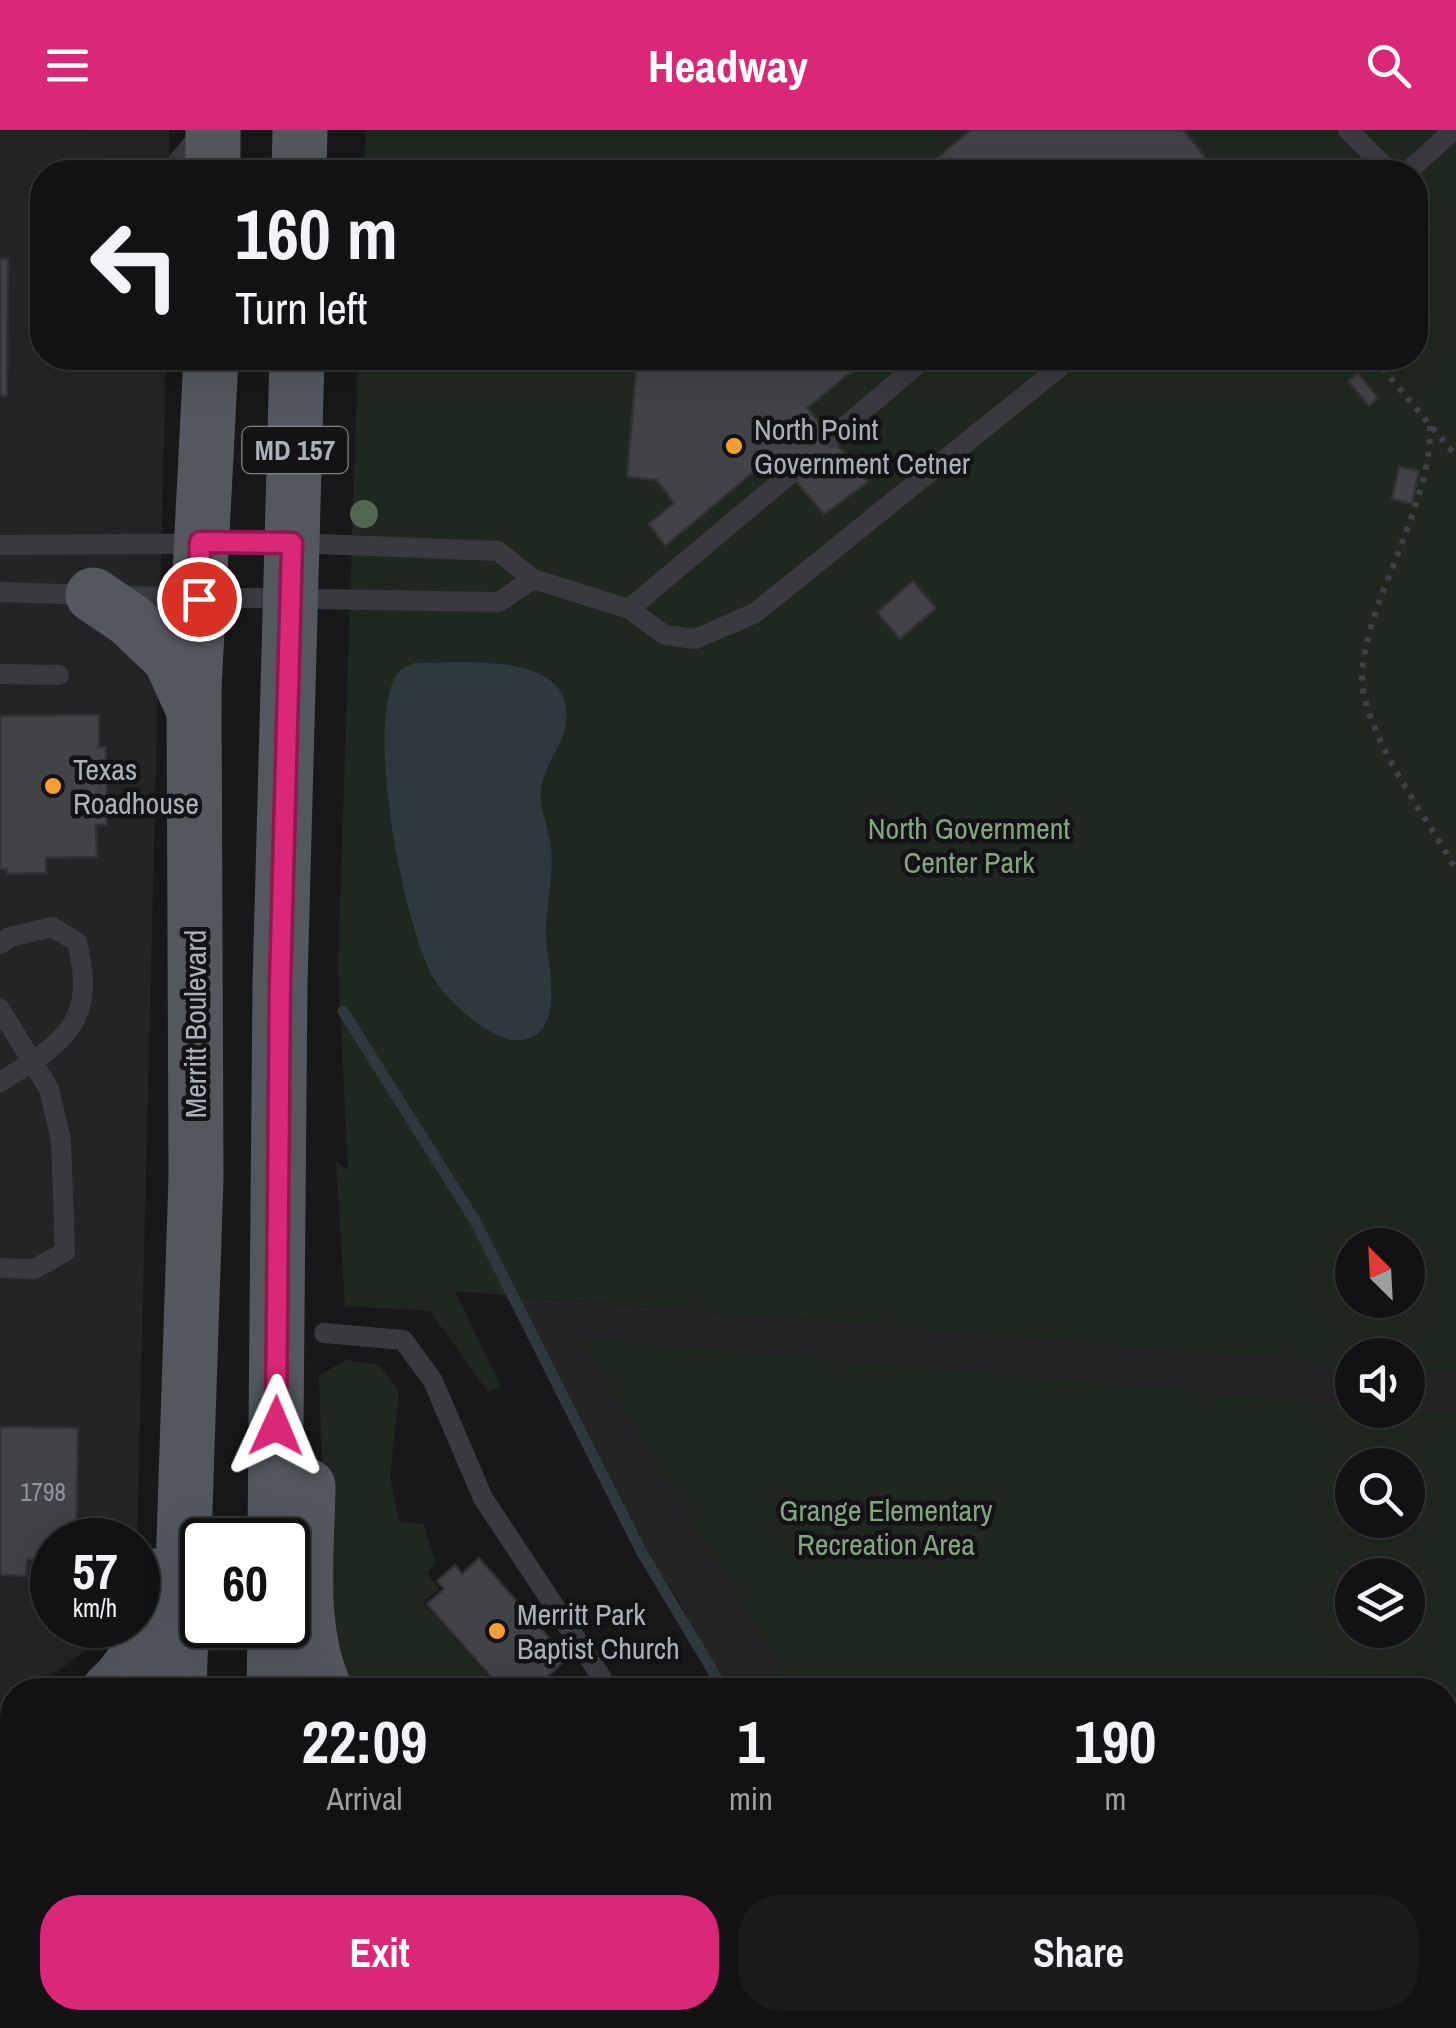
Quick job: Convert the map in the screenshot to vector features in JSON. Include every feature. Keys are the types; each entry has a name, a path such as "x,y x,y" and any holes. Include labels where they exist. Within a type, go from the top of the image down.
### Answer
{"main road":[{"path":"213,130 213,160"},
{"path":"299,160 300,130"},
{"name":"Merritt Boulevard","path":"179,1678 196,1178 194,711 210,370"},
{"name":"MD 157","path":"275,1518 280,983 297,370"},
{"path":"94,595 130,620 170,658 194,711"},
{"path":"120,1678 136,1660 150,1618 161,1306 196,1178"},
{"path":"276,1426 308,1482 306,1612 311,1659 319,1678"},
{"path":"274,1678 275,1648"}],"lane":[{"path":"180,160 205,130"},
{"path":"1348,130 1378,160"},
{"path":"1420,160 1454,130"},
{"path":"831,438 911,370"},
{"path":"0,545 292,543 498,551 533,579 629,609 665,635 695,639 755,613 1056,370"},
{"path":"629,609 790,474"},
{"path":"0,592 290,601 499,602 533,579"},
{"path":"0,674 59,675"},
{"path":"0,944 10,937 52,927 77,942 86,980 73,1029 0,1082"},
{"path":"0,1009 49,1089 61,1140 65,1252 34,1269 0,1268"},
{"path":"324,1332 403,1340 434,1381 483,1498 602,1678"}],"path":[{"path":"1384,370 1456,456"},
{"path":"1430,426 1431,448 1404,547 1362,653 1363,683 1364,698 1382,740 1456,870"}],"shaded area":[{"path":"0,130 169,130 170,160 30,160 30,370 166,370 138,1518 30,1518 30,1648 89,1648 49,1678 0,1678"},
{"path":"415,663 516,666 540,674 557,687 566,706 564,733 541,788 552,858 546,931 551,996 544,1027 533,1036 505,1038 458,1007 433,977 410,915 392,825 385,736 388,700 397,674"},
{"name":"Grange Elementary Recreation Area","path":"511,1296 1335,1363 1335,1428 1425,1428 1425,1370 1456,1373 1456,1678 718,1678 677,1597 620,1514"}],"green space":[{"name":"North Government Center Park","path":"366,130 1456,130 1456,1373 1425,1370 1425,1338 1335,1338 1335,1363 455,1291 501,1387 488,1392 430,1311 345,1306 336,1161 348,1171 338,967 358,370 1428,370 1428,160 365,160"},
{"name":"Grange Elementary Recreation Area","path":"580,1338 1335,1404 1335,1428 1425,1428 1425,1413 1456,1414 1456,1678 787,1678"},
{"path":"345,1360 379,1365 399,1391 390,1476 399,1522 424,1524 435,1563 427,1573 439,1589 423,1603 489,1678 336,1678 326,1571 319,1376"}],"building":[{"path":"971,130 1183,130 1208,160 935,160"},
{"path":"0,259 8,259 7,396 0,396"},
{"name":"North Point Government Cetner","path":"636,370 854,370 807,408 868,482 824,514 774,455 665,546 649,524 674,503 657,480 627,477"},
{"path":"1358,373 1378,398 1369,406 1348,381"},
{"path":"1399,467 1419,471 1412,504 1392,499"},
{"path":"913,581 936,608 900,639 877,612"},
{"name":"Texas Roadhouse","path":"99,715 99,747 106,747 107,825 96,825 97,857 46,858 46,873 7,874 7,869 0,869 0,716"},
{"path":"0,1427 78,1428 76,1518 30,1518 26,1576 0,1575"},
{"name":"Merritt Park Baptist Church","path":"479,1558 567,1659 546,1678 492,1678 427,1604 444,1589 437,1581 455,1565 462,1574"}],"waterway":[{"path":"343,1011 475,1221 641,1551 717,1678"}],"place":[{"name":"North Point Government Cetner","path":"734,446"},
{"name":"Texas Roadhouse","path":"53,786"},
{"name":"Merritt Park Baptist Church","path":"497,1631"}],"route":[{"path":"199,599 200,542 292,543 280,983 276,1426"}]}
